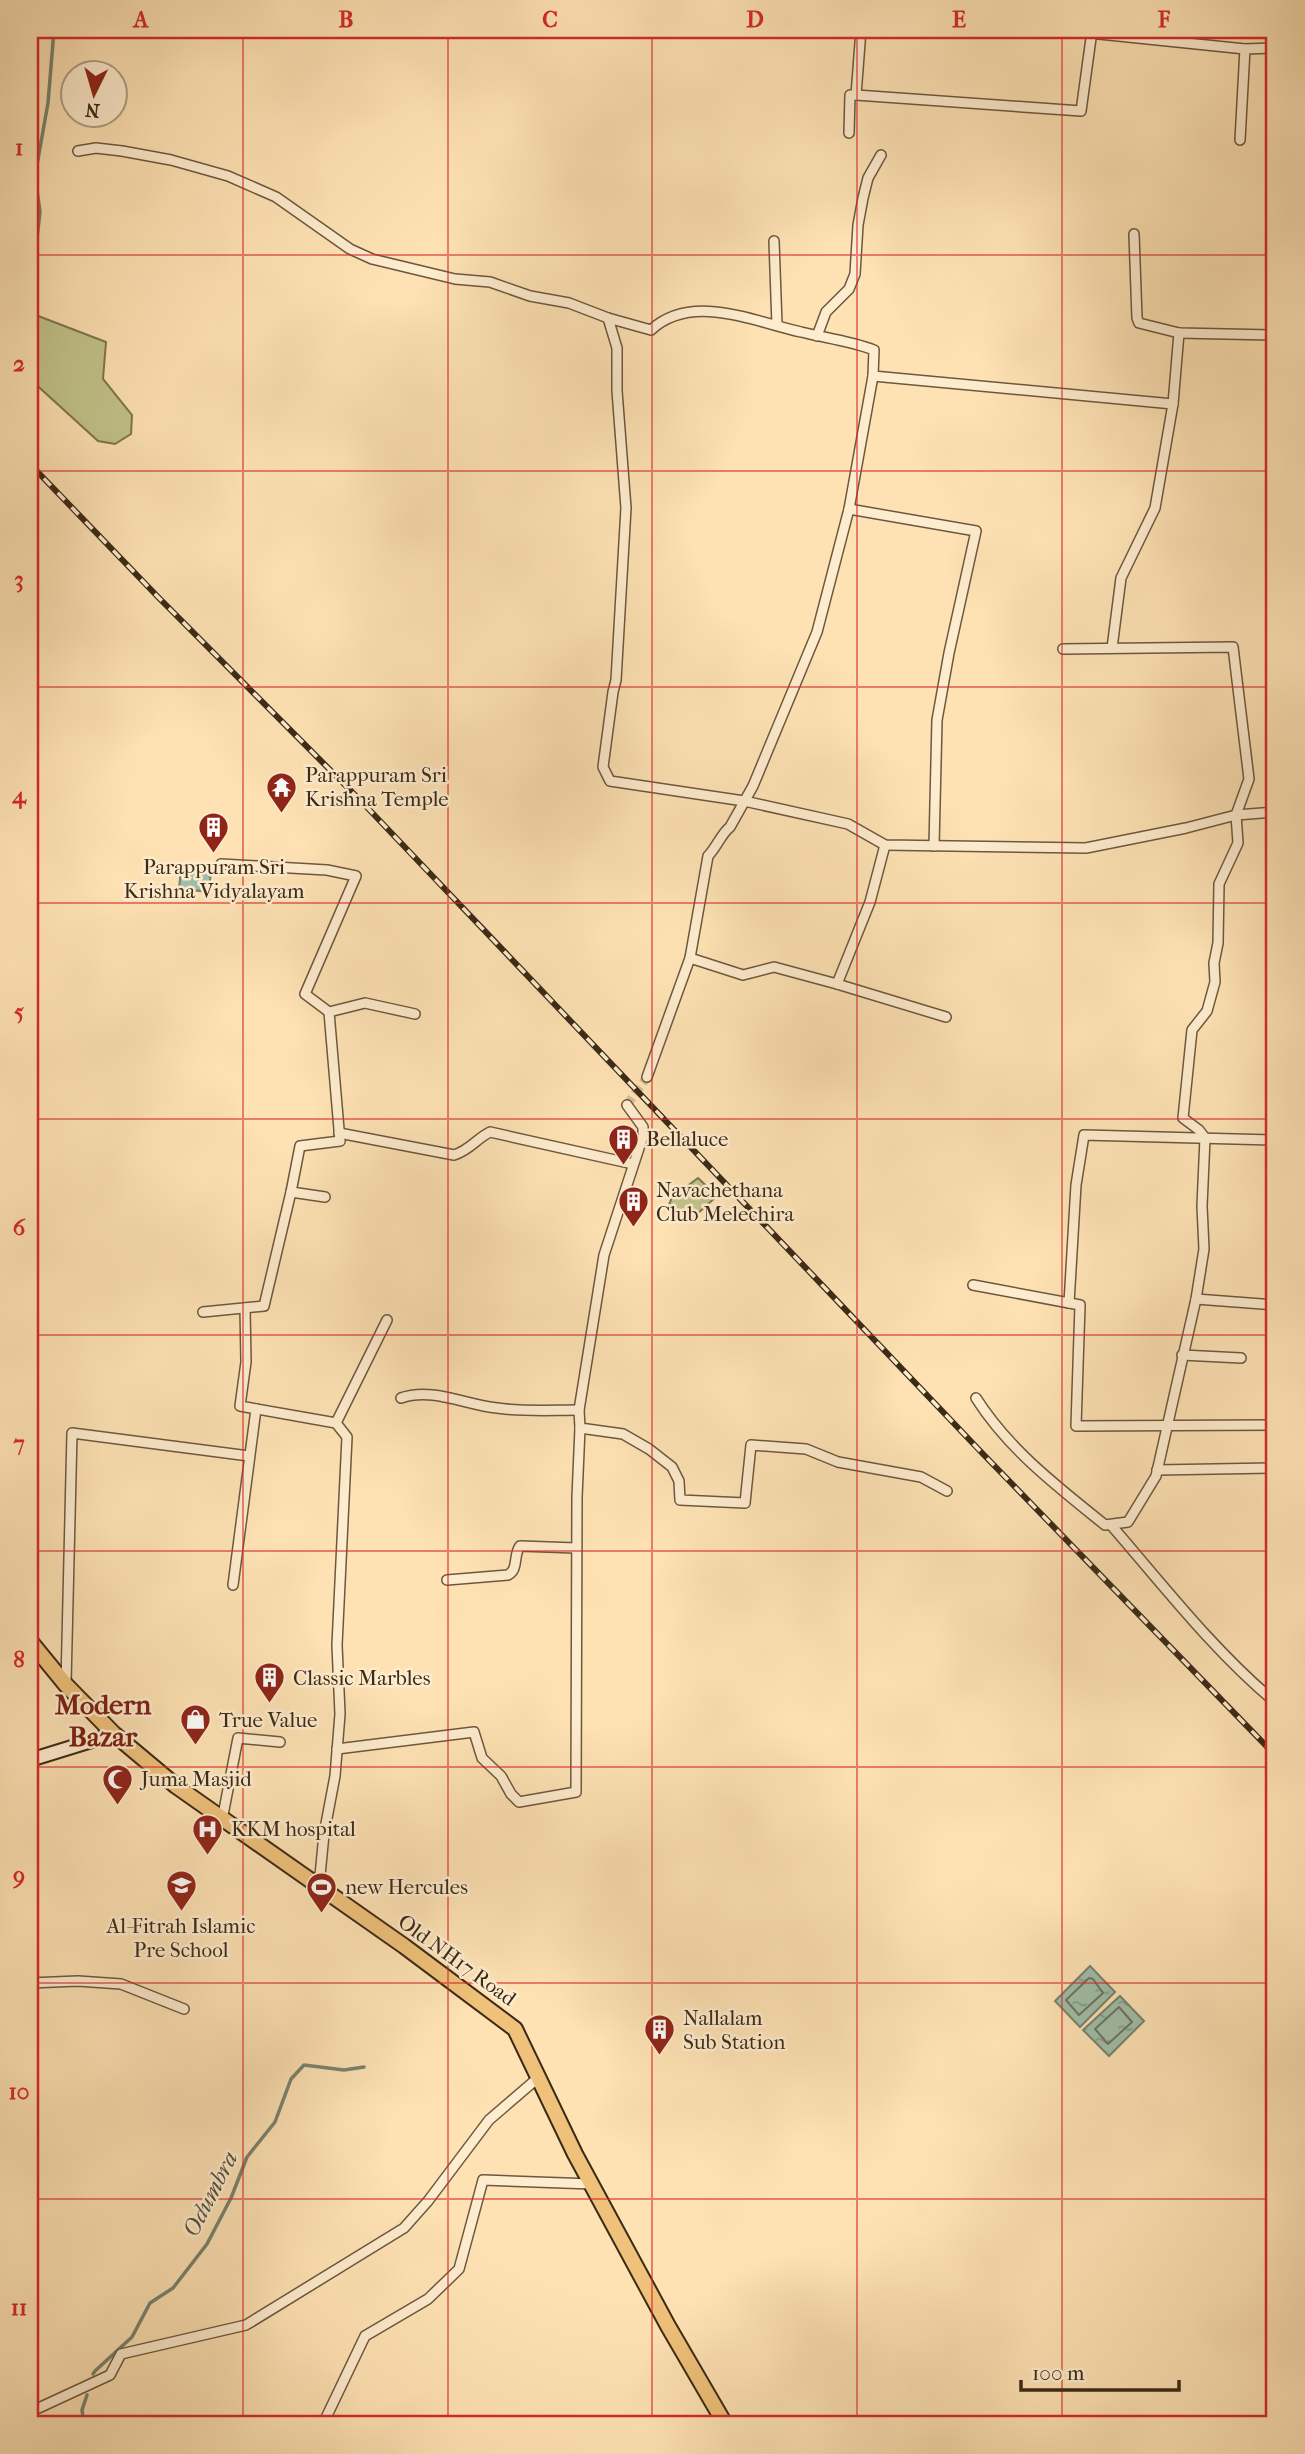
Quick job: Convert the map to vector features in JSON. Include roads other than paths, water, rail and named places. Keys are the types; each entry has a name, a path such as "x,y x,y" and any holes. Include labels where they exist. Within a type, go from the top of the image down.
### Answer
{"main road":[{"name":"Old NH17 Road","path":"30,1641 66,1685 114,1734 176,1786 515,2029 575,2154 668,2326 725,2424"},
{"path":"30,1760 114,1734"}],"street":[{"path":"856,95 862,30"},
{"path":"849,133 850,95 1081,111 1089,31 1245,49 1275,48"},
{"path":"1240,140 1245,49"},
{"path":"78,150 96,148 122,151 171,160 228,176 276,197 350,249 372,259 455,279 490,282 530,296 569,303 608,318 642,325 652,330 660,322 679,314 700,311 740,316 874,349 873,376 849,509 817,632 753,786 730,827 724,832 719,845 708,856 690,958 647,1077"},
{"path":"817,336 826,312 849,289 855,274 858,225 863,198 868,178 881,155"},
{"path":"1134,234 1139,323 1179,333 1275,335"},
{"path":"329,248 333,236"},
{"path":"774,241 776,325"},
{"path":"608,318 617,348 617,391 626,508 617,680 603,767 610,781 744,801 848,824 885,845 1086,848 1236,816 1275,812"},
{"path":"1112,648 1121,578 1155,508 1173,404 1179,333"},
{"path":"873,376 1173,404"},
{"path":"849,509 976,531 937,720 934,846"},
{"path":"976,1398 999,1431 1018,1452 1105,1525 1128,1522 1152,1484 1157,1470 1196,1299 1204,1249 1202,1206 1205,1138 1183,1118 1192,1030 1207,1010 1215,982 1219,884 1238,843 1236,816 1249,779 1233,647 1063,649"},
{"path":"837,984 870,902 885,845"},
{"path":"203,1312 264,1306 300,1146 340,1140 329,1012 305,994 356,876 327,870 221,864"},
{"path":"690,958 743,975 774,967 946,1017"},
{"path":"329,1012 365,1003 415,1014"},
{"path":"337,1749 474,1732 482,1758 501,1776 510,1794 519,1802 576,1792 579,1410 601,1268 643,1136 643,1127 627,1105"},
{"path":"339,1133 454,1155 470,1150 478,1138 490,1132 633,1164"},
{"path":"1069,1303 1076,1185 1084,1135 1275,1140"},
{"path":"291,1192 326,1197"},
{"path":"973,1285 1080,1306 1076,1426 1275,1425"},
{"path":"1196,1299 1275,1305"},
{"path":"245,1308 246,1362 240,1406 336,1423 347,1437 337,1645 340,1714 335,1776 324,1834 319,1886"},
{"path":"336,1423 387,1320"},
{"path":"1182,1355 1241,1358"},
{"path":"401,1398 415,1393 501,1409 579,1410"},
{"path":"233,1585 256,1409"},
{"path":"580,1429 623,1434 649,1449 672,1467 679,1481 680,1500 745,1503 751,1445 806,1449 838,1462 921,1477 947,1491"},
{"path":"66,1685 72,1433 249,1456"},
{"path":"1157,1470 1274,1468"},
{"path":"1111,1525 1220,1650 1275,1702"},
{"path":"447,1580 513,1573 520,1546 576,1548"},
{"path":"222,1820 238,1738 280,1742"},
{"path":"30,1983 78,1981 121,1984 184,2009"},
{"path":"30,2412 110,2375 121,2354 246,2325 404,2228 428,2201 489,2120 539,2077"},
{"path":"323,2424 365,2336 428,2299 459,2269 483,2180 592,2184"}],"water":[{"path":"181,868 211,870 209,892 179,889"},
{"path":"1090,1966 1115,1992 1080,2027 1055,2001"},
{"path":"1120,1996 1144,2021 1109,2056 1083,2030"}],"waterway":[{"path":"30,297 40,212 35,176 48,103 54,30"},
{"name":"Odumbra","path":"93,2374 132,2337 150,2303 173,2288 207,2244 231,2198 247,2157 275,2122 291,2079 304,2065 344,2070 364,2067"},
{"name":"Odumbra","path":"84,2424 82,2410 87,2395"}],"tunnel":[{"path":"627,1105 647,1077"}],"railway":[{"path":"30,464 360,800 984,1455 1275,1755"}],"place":[{"name":"Parappuram Sri Krishna Temple","path":"282,814"},
{"name":"Parappuram Sri Krishna Vidyalayam","path":"214,854"},
{"name":"Bellaluce","path":"623,1166"},
{"name":"Navachethana Club Melechira","path":"633,1229"},
{"name":"Classic Marbles","path":"270,1705"},
{"name":"True Value","path":"196,1747"},
{"name":"Juma Masjid","path":"118,1806"},
{"name":"KKM hospital","path":"208,1856"},
{"name":"Al-Fitrah Islamic Pre School","path":"181,1913"},
{"name":"new Hercules","path":"322,1914"},
{"name":"Nallalam Sub Station","path":"660,2057"}],"district":[{"name":"Modern Bazar","path":"103,1720"}]}
